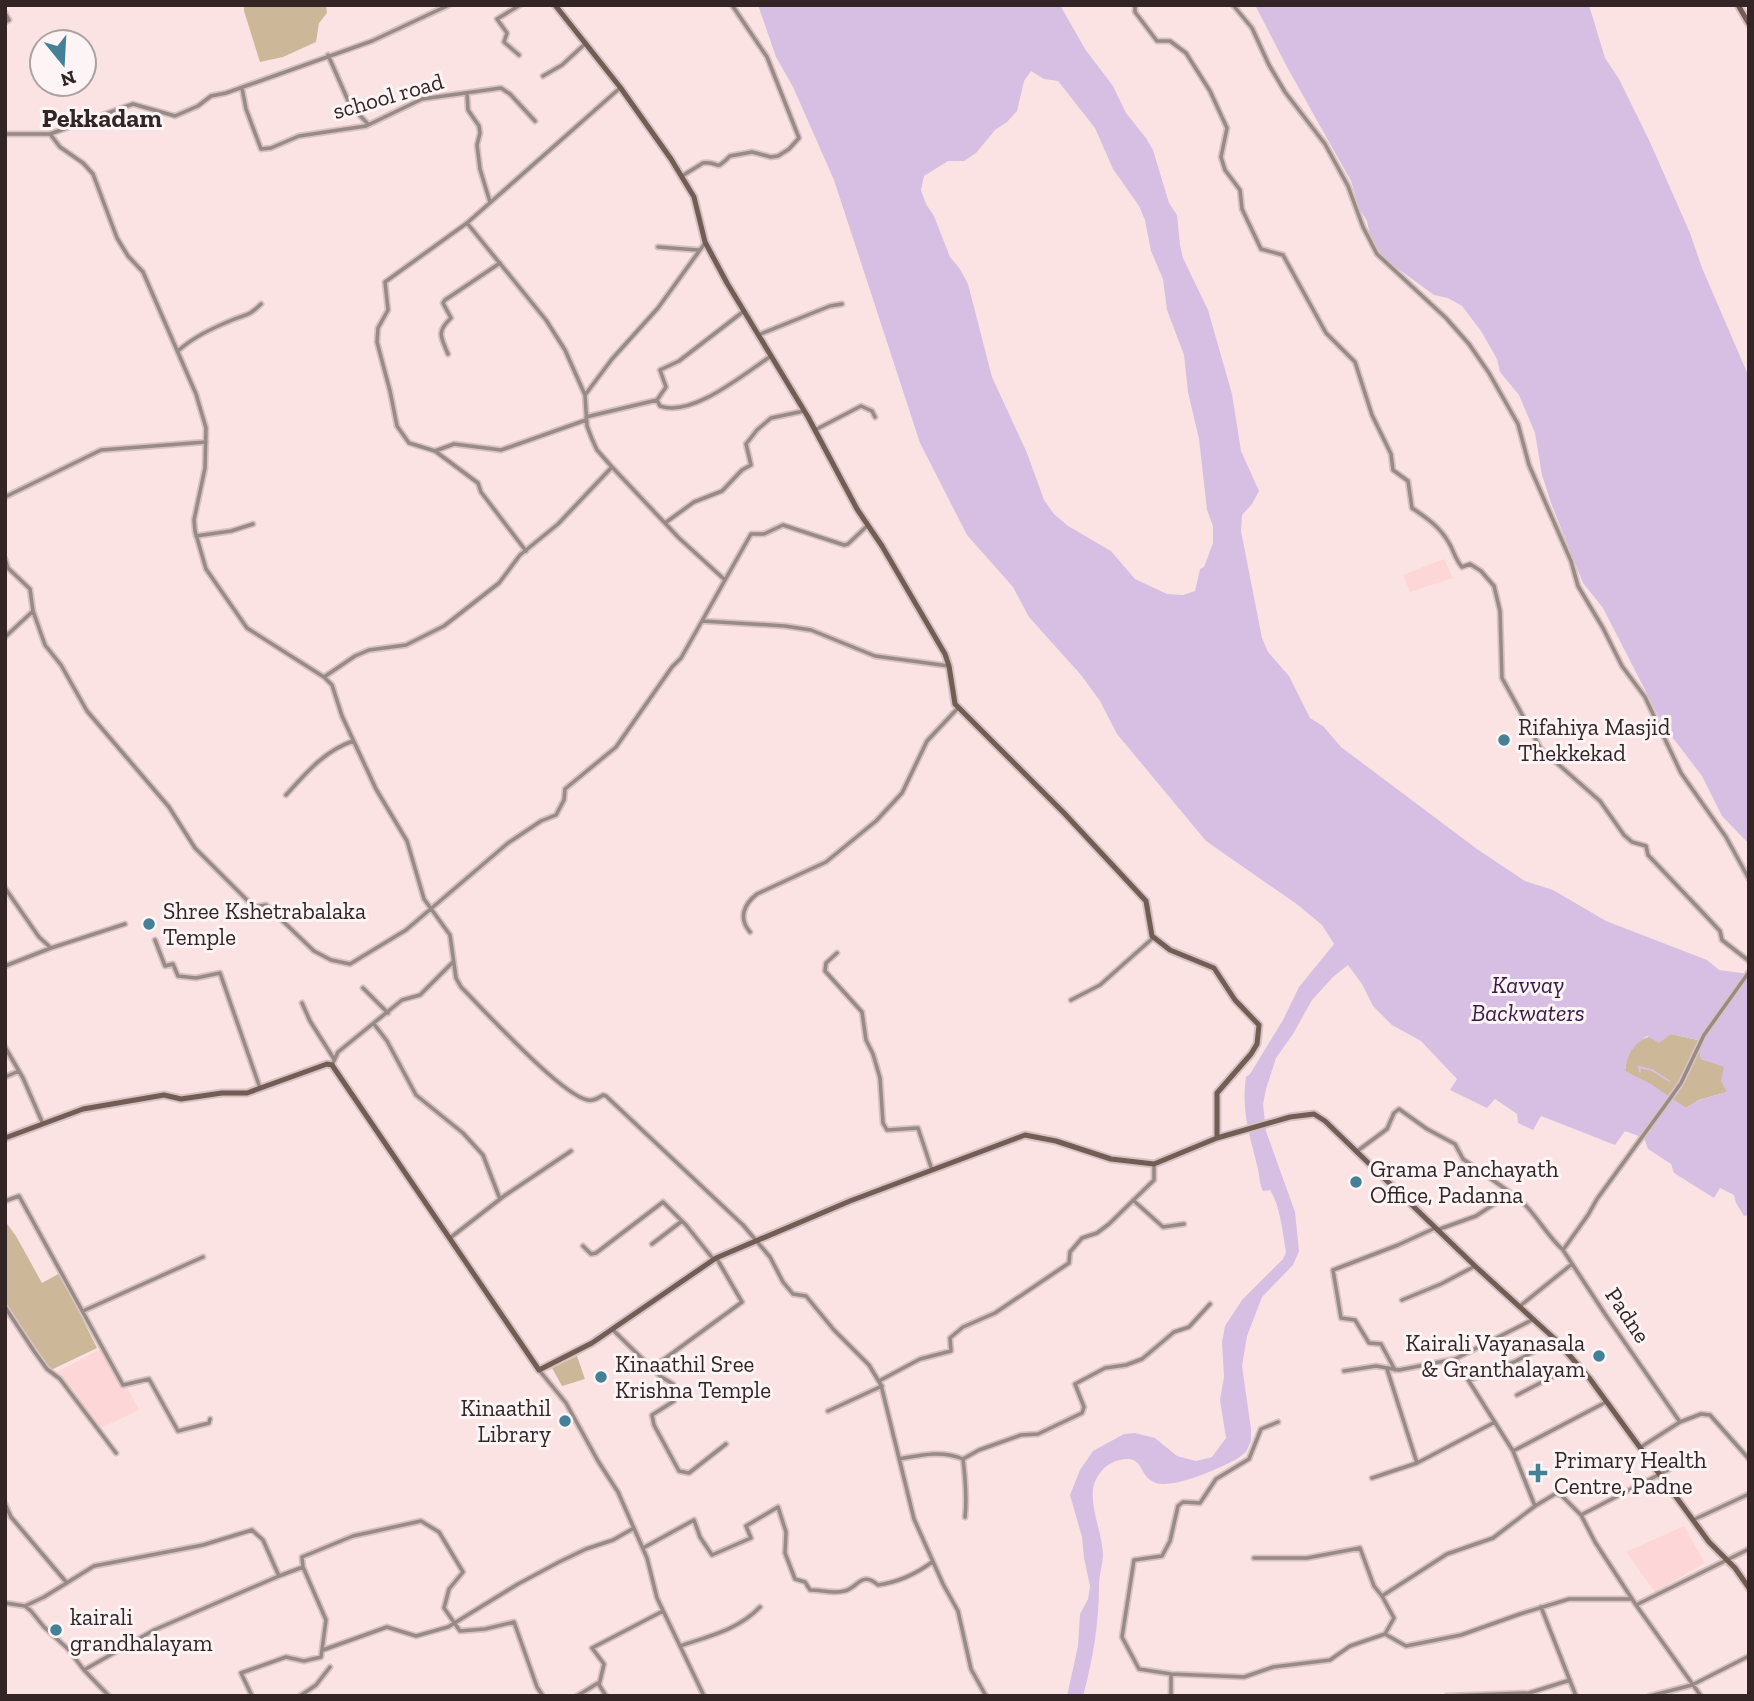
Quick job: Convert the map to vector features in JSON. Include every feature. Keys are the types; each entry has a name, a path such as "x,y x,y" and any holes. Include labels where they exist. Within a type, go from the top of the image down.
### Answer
{"main road":[{"path":"555,5 620,87 682,176 694,197 705,242 815,430 836,472 902,579 949,666 953,696 958,708 1064,813 1146,901 1149,929 1154,937 1170,950 1214,968 1235,1000 1259,1025 1257,1044 1217,1093 1217,1138"},
{"path":"1738,5 1749,24"},
{"path":"5,1139 83,1109 164,1095 181,1099 222,1093 247,1093 333,1062 539,1370 592,1343 715,1259 850,1201 1025,1135 1056,1141 1111,1159 1154,1164 1217,1138 1290,1117 1309,1114 1320,1116 1436,1229 1556,1340 1641,1447 1693,1520 1749,1588"}],"street":[{"path":"5,134 50,134 133,104 175,116 198,106 211,96 242,88 372,41 449,5"},
{"path":"519,55 504,42 507,33 498,19 520,5"},
{"path":"682,176 703,163 718,166 724,164 730,156 752,152 771,158 778,156 799,138 767,57 732,5"},
{"path":"1135,5 1135,12 1157,41 1170,41 1186,53 1210,91 1227,128 1221,157 1225,170 1240,190 1242,209 1261,249 1283,255 1326,333 1354,362 1373,415 1391,454 1393,470 1408,481 1412,508 1439,527 1462,567 1470,564 1481,571 1494,586 1500,611 1502,678 1541,749 1600,801 1624,835 1632,842 1646,846 1648,855 1720,931 1722,940 1749,961"},
{"path":"1233,5 1252,28 1285,92 1325,145 1348,186 1363,227 1377,254 1446,318 1469,344 1489,373 1518,424 1529,465 1571,561 1578,586 1622,666 1645,697 1681,774 1726,837 1749,879"},
{"path":"5,13 9,20 5,22"},
{"path":"543,76 562,65 586,43"},
{"path":"328,55 350,104 368,124"},
{"path":"526,551 481,492 478,483 435,451 409,443 397,426 377,342 378,328 388,310 385,282 467,223 620,87"},
{"name":"school road","path":"242,88 246,109 261,149 271,148 299,136 368,124 422,99 505,89 535,121"},
{"path":"467,93 468,110 479,126 477,145 480,169 491,202"},
{"path":"50,134 60,147 83,163 93,174 117,238 128,257 143,272 199,402 206,428 205,468 194,520 196,536 212,580 247,628 324,677 332,685 353,741 376,789 407,841 424,899 450,935 456,978 461,988 545,1071 580,1097 593,1100 606,1096 713,1195 758,1241 793,1294 806,1296 814,1304 824,1319 856,1350 879,1381 914,1519 932,1562 958,1611 971,1669 986,1696"},
{"path":"467,223 546,320 565,350 585,396 586,419 597,450 665,523 725,580"},
{"path":"585,396 612,359 658,308 705,242"},
{"path":"658,247 698,250"},
{"path":"447,354 440,333 441,328 451,318 443,303 500,263"},
{"path":"178,351 197,336 232,320 250,316 261,304"},
{"path":"758,335 842,304"},
{"path":"435,451 454,444 501,450 586,419 657,400 666,387 660,370 678,361 744,311"},
{"path":"657,400 660,407 667,409 695,402 722,389 771,356"},
{"path":"815,430 861,406 872,411 875,417"},
{"path":"665,523 694,502 722,491 742,470 751,465 746,444 768,420 804,411"},
{"path":"5,497 101,450 206,442"},
{"path":"324,677 369,650 406,645 444,626 499,583 520,555 558,524 612,467"},
{"path":"196,536 231,531 253,524"},
{"path":"5,559 8,568 30,589 33,611 45,645 61,665 87,711 169,807 195,848 254,907 265,904 313,951 343,964 354,962 406,930 508,843 541,821 556,815 564,800 565,789 616,747 681,658 751,534 764,534 783,525 844,545 868,525"},
{"path":"5,637 33,611"},
{"path":"702,621 811,629 875,656 949,666"},
{"path":"750,932 744,925 743,915 749,901 757,894 826,862 876,821 902,793 927,741 958,708"},
{"path":"286,795 329,752 353,741"},
{"path":"5,888 39,937 51,948"},
{"path":"5,966 125,924"},
{"path":"1071,1000 1100,985 1154,937"},
{"path":"155,940 165,966 173,964 178,976 196,978 220,973 260,1088"},
{"path":"837,953 826,962 825,971 862,1012 866,1040 880,1078 885,1127 887,1130 918,1128 932,1170"},
{"path":"333,1062 338,1052 407,997 420,995 453,962"},
{"path":"1563,1250 1681,1083 1704,1035 1749,972"},
{"path":"363,988 388,1013"},
{"path":"302,1003 333,1062"},
{"path":"374,1024 387,1041 416,1096 463,1133 483,1155 500,1199"},
{"path":"5,1047 43,1124"},
{"path":"5,1077 19,1071"},
{"name":"Padne","path":"1356,1152 1387,1129 1394,1113 1399,1109 1427,1129 1455,1144 1463,1159 1528,1208 1563,1250 1680,1422"},
{"path":"449,1239 500,1199 571,1151"},
{"path":"879,1381 920,1359 951,1351 950,1338 963,1326 995,1313 1069,1263 1070,1252 1082,1238 1097,1233 1154,1180 1154,1164"},
{"path":"1395,1370 1381,1345 1369,1343 1355,1320 1341,1318 1334,1270 1476,1216 1511,1193"},
{"path":"5,1201 19,1196 123,1385 146,1378 151,1380 178,1431 199,1427 209,1423 210,1419"},
{"path":"1133,1200 1163,1227 1184,1224"},
{"path":"583,1246 591,1254 596,1253 663,1202 715,1259 742,1302 652,1368"},
{"path":"652,1244 682,1221"},
{"path":"83,1311 203,1257"},
{"path":"1520,1306 1572,1264"},
{"path":"1402,1300 1475,1266"},
{"path":"899,1459 944,1454 963,1459 979,1450 1021,1435 1038,1434 1082,1413 1084,1407 1075,1384 1105,1368 1142,1359 1174,1332 1189,1327 1210,1304"},
{"path":"5,1307 34,1351 60,1379 116,1453"},
{"path":"1344,1371 1376,1366 1395,1370 1455,1359 1534,1319"},
{"path":"612,1329 652,1368 673,1384 674,1401 652,1415 654,1425 679,1471 689,1473 726,1444"},
{"path":"1470,1380 1516,1361 1556,1340"},
{"path":"1455,1359 1513,1451 1535,1506"},
{"path":"1517,1395 1577,1364"},
{"path":"1387,1369 1417,1462"},
{"path":"539,1370 566,1402 609,1476 643,1548 654,1590 663,1611 704,1696"},
{"path":"828,1411 882,1386"},
{"path":"1513,1451 1606,1402"},
{"path":"1641,1447 1680,1422 1701,1414 1710,1415 1749,1459"},
{"path":"1254,1558 1307,1558 1360,1548 1374,1586 1394,1618 1385,1634 1350,1646 1330,1660 1273,1667 1244,1677 1171,1674 1139,1669 1122,1636 1134,1560 1162,1556 1170,1541 1178,1506 1183,1502 1200,1503 1216,1479 1249,1459 1261,1429 1278,1422"},
{"path":"1372,1478 1417,1462 1495,1422"},
{"path":"963,1459 965,1517"},
{"path":"1581,1515 1689,1459"},
{"path":"1382,1596 1447,1554 1493,1538 1535,1506 1555,1494 1561,1495 1581,1515 1631,1598 1701,1696"},
{"path":"1693,1520 1749,1494"},
{"path":"5,1504 11,1517 67,1583"},
{"path":"643,1548 694,1520 700,1537 712,1555 751,1538 746,1526 778,1507 786,1532 785,1553 796,1579 805,1582 810,1590 843,1592 866,1579 878,1585 889,1584 909,1577 932,1562"},
{"path":"251,1696 242,1674 286,1657 304,1661 321,1657 326,1620 303,1567 302,1557 354,1536 421,1521 439,1532 463,1572 449,1588 444,1608 455,1624 460,1631 485,1629 513,1622 537,1687 543,1696"},
{"path":"323,1650 387,1626 416,1636 455,1624 559,1562 613,1540 634,1528"},
{"path":"25,1606 94,1566 203,1545 252,1530 263,1540 279,1576"},
{"path":"1636,1605 1749,1549"},
{"path":"84,1670 154,1630 303,1567"},
{"path":"1385,1634 1406,1646 1461,1635 1569,1599 1631,1598"},
{"path":"5,1603 25,1606 109,1696"},
{"path":"680,1646 723,1632 747,1620 760,1607"},
{"path":"1542,1607 1576,1696"},
{"path":"606,1696 600,1685 604,1664 592,1648 663,1611"},
{"path":"1650,1696 1692,1685 1749,1656"},
{"path":"300,1696 316,1685 330,1667"},
{"path":"1171,1674 1171,1696"},
{"path":"1447,1696 1528,1692 1570,1680"},
{"path":"577,1696 598,1683 600,1685"}],"shaded area":[{"path":"244,5 326,5 327,13 319,23 316,42 283,57 260,62"},
{"path":"1444,559 1453,578 1410,592 1403,575"},
{"path":"1671,1034 1698,1040 1701,1059 1724,1066 1727,1092 1699,1100 1686,1108 1625,1071 1630,1052 1639,1041"},
{"path":"5,1221 42,1283 60,1273 97,1348 51,1370 5,1304"},
{"path":"106,1346 139,1410 97,1430 57,1372"},
{"path":"577,1356 585,1379 562,1386 552,1368"},
{"path":"1684,1526 1705,1563 1655,1592 1626,1552"}],"water":[{"name":"Kavvay Backwaters","path":"758,5 1060,5 1085,49 1113,86 1126,113 1153,150 1169,203 1177,215 1183,258 1208,310 1232,394 1241,451 1259,491 1242,515 1241,531 1262,638 1268,652 1289,676 1310,718 1323,726 1341,747 1477,849 1525,881 1553,890 1606,921 1707,960 1719,970 1749,974 1749,1215 1744,1216 1734,1195 1720,1188 1714,1198 1674,1173 1671,1164 1648,1149 1644,1138 1625,1131 1615,1145 1541,1116 1533,1130 1518,1123 1517,1114 1495,1099 1487,1108 1450,1090 1457,1079 1421,1041 1392,1025 1373,1006 1348,965 1333,977 1312,1000 1276,1058 1263,1104 1266,1131 1295,1212 1299,1251 1293,1265 1262,1297 1247,1336 1242,1366 1251,1441 1246,1452 1237,1459 1197,1477 1174,1483 1156,1483 1150,1480 1134,1460 1128,1459 1110,1464 1098,1475 1093,1498 1103,1558 1095,1641 1083,1696 1067,1696 1078,1646 1080,1614 1088,1599 1090,1586 1082,1537 1070,1495 1080,1470 1093,1451 1124,1434 1135,1433 1155,1438 1177,1456 1196,1461 1212,1457 1226,1438 1220,1400 1224,1377 1222,1342 1225,1326 1242,1300 1283,1259 1286,1252 1276,1203 1270,1190 1263,1191 1249,1135 1245,1113 1246,1077 1283,1020 1299,987 1334,944 1322,925 1298,905 1206,841 1117,734 1100,701 1081,675 1029,617 1013,587 967,535 920,443 834,180 793,87 776,57","holes":["1031,71 1044,79 1058,81 1095,128 1113,169 1139,206 1145,220 1151,251 1163,279 1167,310 1184,355 1188,392 1199,439 1207,510 1213,526 1213,543 1204,567 1200,569 1195,591 1183,595 1167,594 1135,579 1111,551 1068,526 1054,514 1044,500 1027,453 992,377 968,284 950,257 921,190 924,176 948,161 964,161 976,153 995,130 1007,122 1017,111 1024,81","1671,1034 1698,1040 1701,1059 1724,1067 1721,1081 1727,1092 1699,1100 1686,1108 1651,1084 1625,1071 1629,1055 1642,1039 1647,1036 1659,1043"]},
{"path":"1255,5 1589,5 1605,58 1619,79 1649,140 1749,377 1749,844 1722,816 1702,776 1663,725 1603,608 1583,583 1551,503 1542,475 1535,433 1519,395 1500,372 1497,359 1481,331 1462,306 1448,298 1434,295 1386,260 1376,248 1351,181"}],"waterway":[{"path":"1640,1072 1639,1067 1652,1070 1669,1081"}],"place":[{"name":"Rifahiya Masjid Thekkekad","path":"1504,740"},
{"name":"Shree Kshetrabalaka Temple","path":"149,924"},
{"name":"Grama Panchayath Office, Padanna","path":"1356,1182"},
{"name":"Kairali Vayanasala & Granthalayam","path":"1599,1356"},
{"name":"Kinaathil Sree Krishna Temple","path":"601,1377"},
{"name":"Kinaathil Library","path":"565,1421"},
{"name":"Primary Health Centre, Padne","path":"1538,1473"},
{"name":"kairali grandhalayam","path":"56,1630"}],"district":[{"name":"Pekkadam","path":"102,118"}]}
